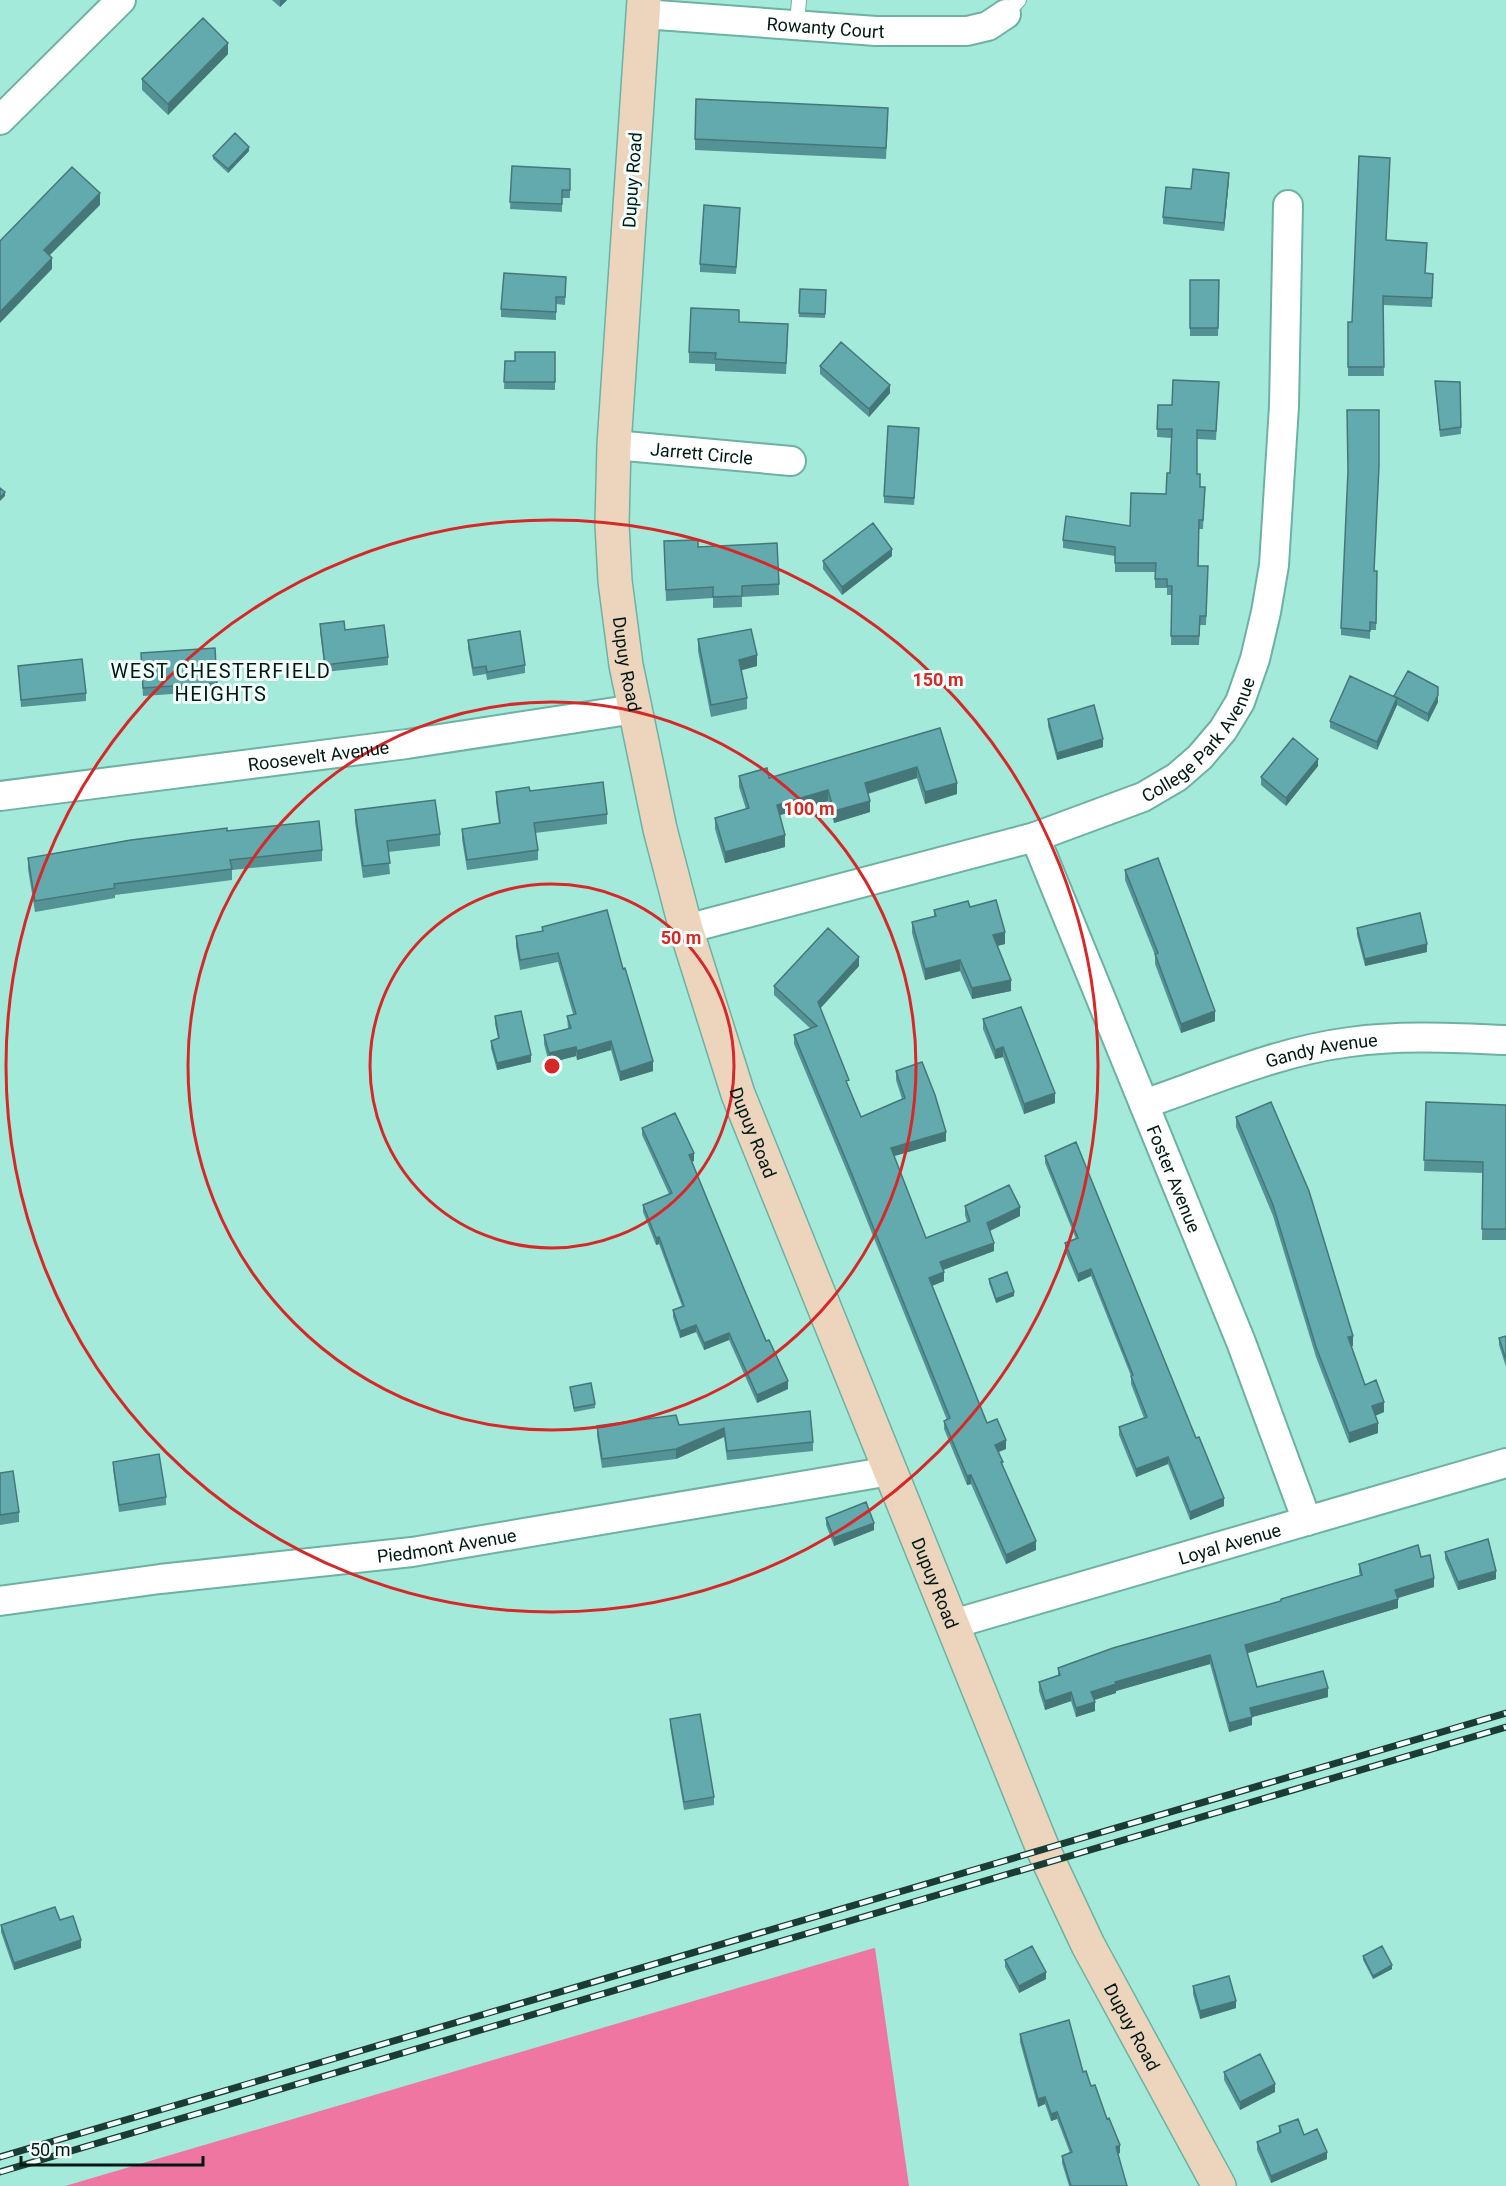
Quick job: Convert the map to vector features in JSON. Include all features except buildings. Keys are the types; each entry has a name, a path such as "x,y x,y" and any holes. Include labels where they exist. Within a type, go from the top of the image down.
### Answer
{"street":[{"path":"0,120 121,0"},
{"name":"Rowanty Court","path":"643,7 798,12 876,31 967,31 988,26 1012,7"},
{"name":"Dupuy Road","path":"643,7 614,445 612,524 615,581 626,665 660,830 686,929 738,1094 1043,1849 1088,1945 1219,2186"},
{"name":"College Park Avenue","path":"686,929 1035,837 1143,797 1178,777 1200,757 1223,730 1240,702 1255,659 1274,565 1284,406 1288,205"},
{"name":"Jarrett Circle","path":"614,445 790,461"},
{"name":"Roosevelt Avenue","path":"0,796 407,744 635,710"},
{"name":"Foster Avenue","path":"1035,837 1241,1341 1307,1521"},
{"name":"Gandy Avenue","path":"1143,1104 1300,1052 1349,1042 1400,1037 1506,1040"},
{"name":"Loyal Avenue","path":"953,1624 1506,1463"},
{"name":"Piedmont Avenue","path":"0,1601 160,1579 412,1552 890,1471"}],"shaded area":[{"path":"874,1948 909,2186 65,2186"}],"railway":[{"path":"0,2157 1506,1713"},
{"path":"0,2172 1506,1727"}],"district":[{"name":"WEST CHESTERFIELD HEIGHTS","path":"221,682"}]}
